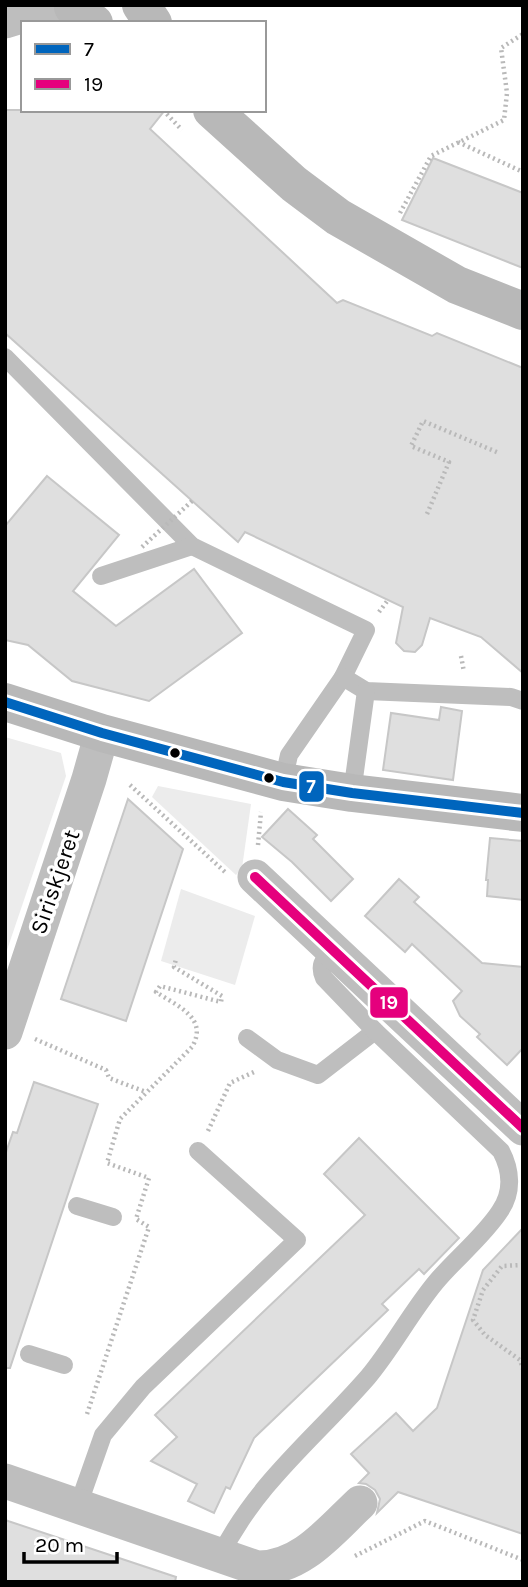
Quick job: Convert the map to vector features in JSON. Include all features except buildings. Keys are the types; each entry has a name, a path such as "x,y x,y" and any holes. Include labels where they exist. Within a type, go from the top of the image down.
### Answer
{"street":[{"path":"141,5 152,21"},
{"path":"5,21 76,10"},
{"path":"214,112 276,168 338,217 457,285 521,310"},
{"path":"5,702 272,792 352,793 523,813"},
{"name":"Siriskjeret","path":"6,1030 102,733"},
{"path":"255,877 523,1128"},
{"path":"5,1481 78,1506 214,1569 288,1564 310,1549 360,1503"}],"lane":[{"path":"5,358 192,546 366,629 343,677 289,755 272,792"},
{"path":"101,576 192,546"},
{"path":"343,677 366,691 466,694 511,697 523,701"},
{"path":"352,793 366,691"},
{"path":"214,1569 249,1506 281,1467 368,1376 395,1343 435,1283 501,1210 510,1185 509,1165 501,1151 375,1031 324,978 320,970 321,963 333,950"},
{"path":"247,1038 277,1060 318,1075 375,1031"},
{"path":"78,1506 103,1435 143,1387 297,1240 198,1151"},
{"path":"77,1206 113,1217"},
{"path":"29,1354 64,1365"}],"path":[{"path":"396,220 431,156 505,120 507,93 501,48 523,34"},
{"path":"458,142 523,172"},
{"path":"427,514 449,462 411,446 423,421 499,453"},
{"path":"142,547 192,501"},
{"path":"130,785 233,878 255,877 272,792"},
{"path":"103,1435 85,1418 149,1227 136,1219 149,1178 107,1163 120,1119 192,1047 199,1036 191,1016 156,992 160,985 221,1002 222,996 174,967 176,959"},
{"path":"6,1030 52,1045 106,1070 109,1078 146,1092"},
{"path":"198,1151 230,1083 277,1060"},
{"path":"523,1265 502,1266 483,1290 473,1320 485,1335 520,1360 523,1369"},
{"path":"354,1557 425,1521 523,1560"}],"shaded area":[{"path":"5,737 61,753 66,776 5,956"},
{"path":"158,786 251,804 242,868 236,875 152,797"},
{"path":"181,889 255,916 235,985 161,961"}],"transit line":[{"name":"7","path":"5,702 102,733 283,782 523,813"},
{"name":"19","path":"255,877 523,1128"}]}
